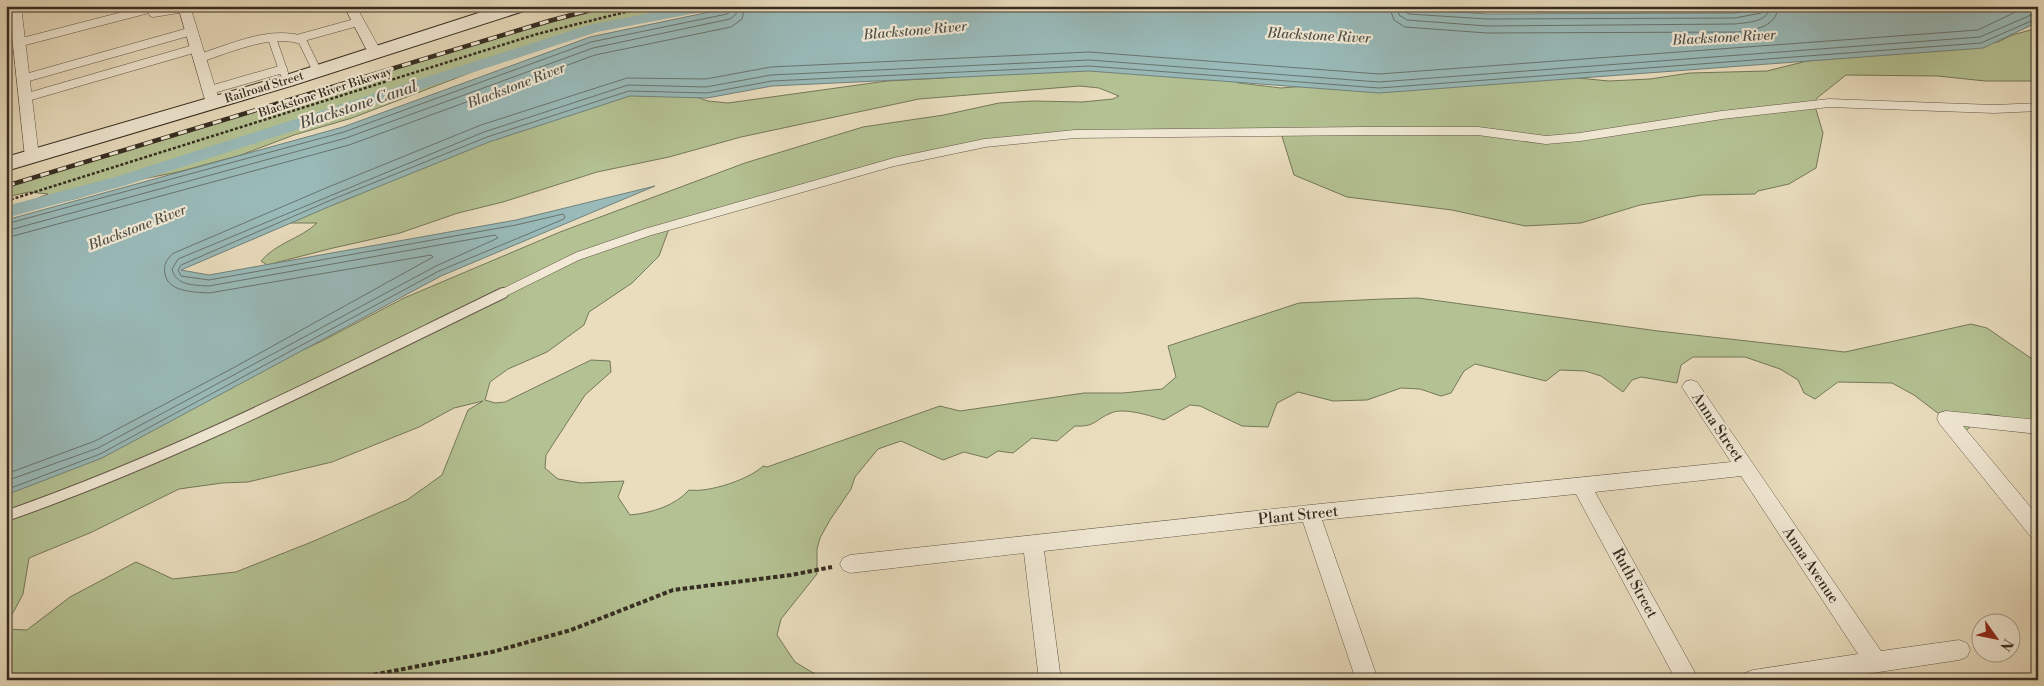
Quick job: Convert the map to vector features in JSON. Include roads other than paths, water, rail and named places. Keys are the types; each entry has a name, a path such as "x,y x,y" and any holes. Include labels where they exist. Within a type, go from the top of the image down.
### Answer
{"street":[{"path":"15,6 12,44 22,79 32,157"},
{"path":"350,6 375,53"},
{"name":"Railroad Street","path":"6,164 211,97 285,75 318,71 520,6"},
{"path":"184,7 211,97"},
{"name":"Anna Street","path":"1691,387 1746,468"},
{"path":"2038,427 1946,418 2038,531"},
{"name":"Plant Street","path":"850,564 1310,513 1746,468"},
{"name":"Anna Avenue","path":"1746,468 1876,662"},
{"name":"Ruth Street","path":"1581,485 1688,680"},
{"path":"1310,513 1367,680"},
{"path":"1033,545 1050,680"},
{"path":"1753,680 1959,650"}],"lane":[{"path":"12,44 149,8 153,13 159,13 184,7"},
{"path":"24,98 199,53 272,38 290,36 300,38 358,22"},
{"path":"22,79 192,31"},
{"path":"272,38 285,75"},
{"path":"300,38 318,71"},
{"path":"6,516 75,492 251,416 501,292 578,256 648,232 812,184 894,162 985,143 1075,134 1360,131 1478,131 1546,140 1580,137 1722,115 1829,103 1994,109 2038,107"}],"water":[{"name":"Blackstone River","path":"738,6 1374,6 1487,14 1735,13 1773,6 2038,6 2038,22 1983,48 1379,93 1089,71 772,86 707,98 630,96 489,142 333,205 181,270 209,275 516,220 655,186 441,276 102,458 11,493 6,492 6,220 343,127 590,37"}],"waterway":[{"name":"Blackstone Canal","path":"6,212 121,181 594,28 712,6"}],"railway":[{"path":"6,186 549,21 605,6"}]}
